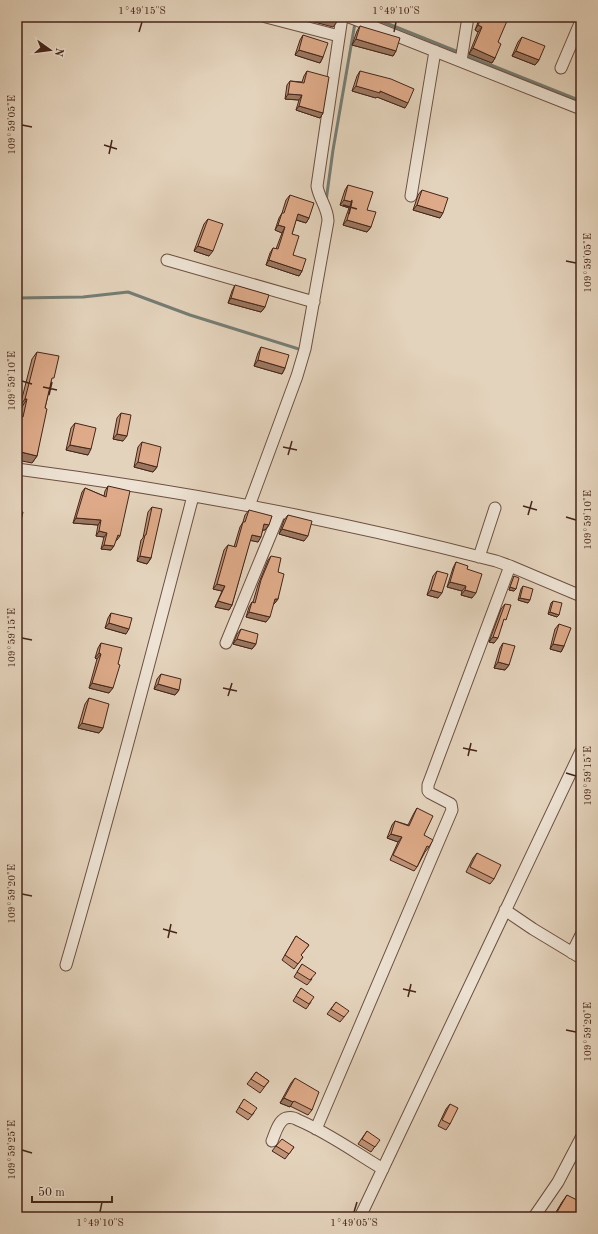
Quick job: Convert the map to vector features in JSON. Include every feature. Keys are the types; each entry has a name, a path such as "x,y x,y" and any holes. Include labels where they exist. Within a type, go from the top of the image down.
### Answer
{"street":[{"path":"266,17 339,36"},
{"path":"249,506 303,356 314,302 328,221 328,214 317,186 342,17"},
{"path":"349,17 581,109"},
{"path":"461,61 468,17"},
{"path":"561,68 581,21"},
{"path":"411,196 435,51"},
{"path":"167,260 314,302"},
{"path":"17,469 193,496 280,512 387,535 510,566 581,596"},
{"path":"66,965 126,753 193,496"},
{"path":"479,557 495,508"},
{"path":"226,644 280,512"},
{"path":"316,1129 451,814 451,804 430,793 428,791 428,785 510,566"},
{"path":"360,1217 581,751"},
{"path":"505,910 576,956 581,935"},
{"path":"272,1141 279,1125 285,1118 293,1118 316,1129 383,1169"},
{"path":"534,1217 558,1182 581,1138"}],"building":[{"path":"317,17 338,17 337,22"},
{"path":"482,17 498,17 507,21 498,42 501,44 495,58 473,48 482,27 478,25"},
{"path":"360,26 400,38 396,51 356,39"},
{"path":"303,35 328,43 323,57 299,50"},
{"path":"522,37 545,46 539,60 516,51"},
{"path":"307,71 329,77 323,113 299,106 302,95 288,94 290,81 304,83"},
{"path":"360,71 391,79 414,89 408,103 380,91 380,93 356,86"},
{"path":"348,185 373,192 367,210 376,212 371,227 347,220 352,202 344,200"},
{"path":"422,190 448,198 443,213 417,205"},
{"path":"290,195 314,203 309,218 298,214 292,234 299,236 293,255 306,259 302,271 269,260 273,248 278,249 285,227 278,225"},
{"path":"208,219 223,224 213,251 198,246"},
{"path":"235,285 269,295 265,307 231,298"},
{"path":"261,347 289,355 285,368 258,360"},
{"path":"37,352 59,356 45,408 47,409 37,456 17,451 17,416 23,417 27,399 25,399"},
{"path":"121,413 131,415 127,436 117,434"},
{"path":"75,423 96,428 91,449 70,445"},
{"path":"142,442 161,447 157,467 138,462"},
{"path":"108,486 130,491 120,536 118,535 114,546 104,545 107,533 99,531 101,520 76,518 85,488 106,497"},
{"path":"152,507 162,509 151,558 140,556"},
{"path":"249,510 272,516 269,525 264,524 261,537 252,535 232,605 218,601 225,586 217,584 228,545 236,547 243,522 245,522"},
{"path":"17,511 23,512 21,521 18,520 17,526"},
{"path":"288,515 312,521 308,536 282,529"},
{"path":"271,556 281,558 278,572 284,574 278,599 275,599 270,617 249,612 252,602 255,603 261,580"},
{"path":"456,562 468,566 467,569 482,574 476,593 465,590 466,586 450,582"},
{"path":"437,571 448,574 442,593 431,590"},
{"path":"514,576 519,578 516,589 510,587"},
{"path":"523,586 533,589 530,600 520,598"},
{"path":"553,601 562,603 559,615 550,612"},
{"path":"505,604 511,605 506,620 504,619 498,638 493,637"},
{"path":"111,613 132,618 129,629 109,623"},
{"path":"559,624 571,628 564,646 553,644"},
{"path":"241,629 258,634 256,644 237,639"},
{"path":"101,643 122,648 118,664 120,665 113,688 92,683 101,654 99,653"},
{"path":"503,643 515,646 509,665 498,662"},
{"path":"161,674 181,679 179,690 158,684"},
{"path":"89,698 109,704 103,728 82,723"},
{"path":"417,808 433,816 424,835 433,840 429,847 427,846 417,867 393,855 402,837 391,834 395,821 409,826"},
{"path":"477,853 501,865 494,879 470,867"},
{"path":"296,936 309,945 301,955 303,957 298,964 285,955"},
{"path":"302,964 316,973 310,980 297,972"},
{"path":"301,988 314,997 309,1004 296,996"},
{"path":"336,1002 349,1011 344,1017 331,1009"},
{"path":"256,1072 269,1081 264,1087 251,1079"},
{"path":"295,1078 319,1092 312,1110 284,1098"},
{"path":"244,1099 257,1108 252,1115 239,1107"},
{"path":"450,1104 458,1108 450,1124 442,1120"},
{"path":"367,1131 380,1140 375,1147 362,1139"},
{"path":"282,1139 294,1147 289,1154 276,1146"},
{"path":"567,1195 581,1202 581,1211 578,1217 554,1217"}],"waterway":[{"path":"371,17 581,101"},
{"path":"326,201 333,150 355,23"},
{"path":"17,298 83,297 128,292 190,315 302,350"}]}
